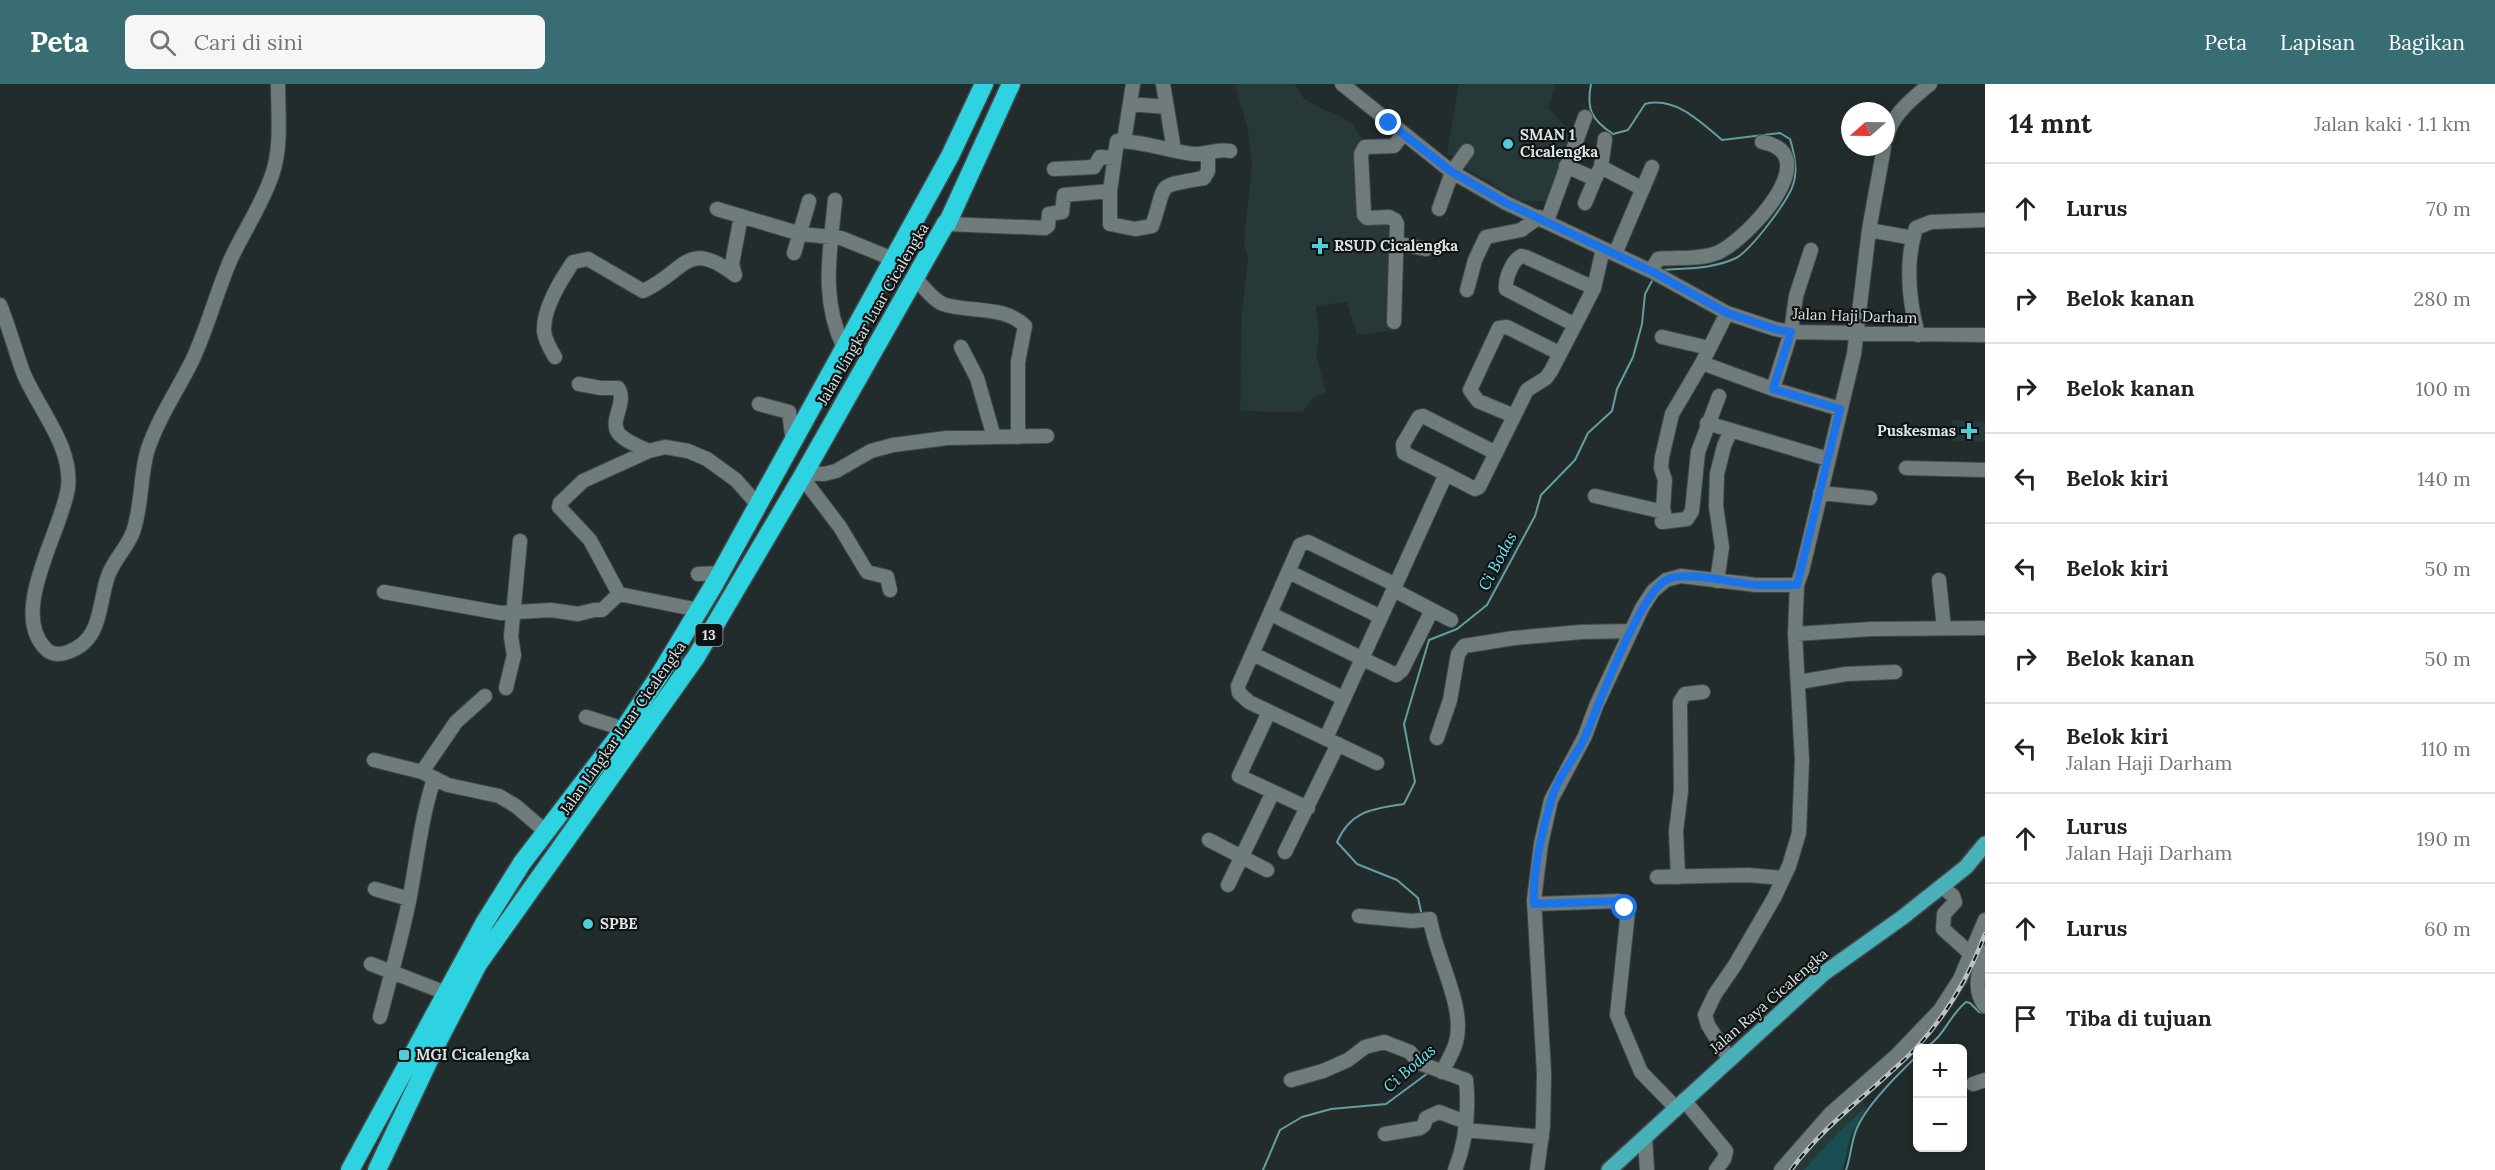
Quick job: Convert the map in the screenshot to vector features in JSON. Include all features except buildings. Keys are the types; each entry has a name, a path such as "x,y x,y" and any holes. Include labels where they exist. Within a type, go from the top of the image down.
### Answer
{"highway":[{"name":"Jalan Lingkar Luar Cicalengka","path":"350,1170 446,993 516,873 624,729 721,573 950,156 984,84"},
{"name":"Jalan Lingkar Luar Cicalengka","path":"377,1170 439,1039 478,964 696,657 804,475 947,224 1011,84"}],"main road":[{"name":"Jalan Raya Cicalengka","path":"1609,1170 1824,974 1966,867 1985,844"}],"street":[{"path":"0,305 23,372 62,448 68,465 69,474 64,506 42,564 35,589 33,613 37,633 44,647 55,654 65,653 82,645 92,634 114,561 133,531 147,454 154,434 197,350 230,262 261,203 273,172 279,132 278,84"},
{"path":"994,120 1020,84"},
{"path":"1124,141 1133,84"},
{"path":"1163,84 1174,150"},
{"name":"Jalan Haji Darham","path":"1342,84 1452,172 1506,203 1656,274 1727,313 1791,332 1985,335"},
{"path":"1895,120 1901,111 1930,84"},
{"path":"1130,104 1166,106"},
{"path":"1467,290 1475,260 1486,237 1521,231 1543,219 1585,117"},
{"path":"1395,322 1397,224 1389,217 1367,218 1363,213 1362,151 1365,147 1394,146 1403,134"},
{"path":"1585,203 1598,173 1605,139"},
{"path":"1208,154 1208,171 1204,178 1179,181 1162,189 1152,226 1135,229 1110,224 1110,191 1117,141 1208,154 1222,149 1230,151"},
{"path":"1656,274 1658,259 1700,257 1719,252 1749,231 1760,218 1779,190 1788,172 1789,163 1777,145 1761,142"},
{"path":"1439,209 1452,172 1467,151"},
{"path":"1730,1060 1708,1025 1705,1015 1715,994 1735,965 1774,898 1789,866 1797,841 1801,811 1795,634 1797,585 1854,354 1869,230 1882,156"},
{"path":"1054,169 1094,167 1100,157 1114,158"},
{"path":"1566,166 1598,173 1643,189"},
{"path":"1496,453 1423,416 1419,417 1402,450 1412,458 1478,488 1496,453 1527,390 1546,378 1575,325 1594,288 1609,251 1643,189 1652,167"},
{"path":"947,224 1045,228 1048,226 1049,214 1062,212 1064,195 1110,191"},
{"path":"835,200 827,266 830,306 835,329 844,348"},
{"path":"794,253 809,201"},
{"path":"717,209 801,234 841,238 893,259"},
{"path":"555,357 544,329 555,291 573,262 588,258 643,291 696,257 710,258 735,275 732,264 741,216"},
{"path":"1918,335 1909,282 1916,228 1931,222 1985,220"},
{"path":"1869,230 1913,238"},
{"path":"1395,243 1426,249"},
{"path":"1773,389 1791,332 1796,296 1811,250"},
{"path":"1575,325 1506,289 1506,281 1516,259 1521,256 1526,257 1594,288"},
{"path":"915,278 942,303 995,312 1016,318 1025,326 1018,362 1018,437"},
{"path":"1719,396 1707,423 1696,461 1690,516 1680,521 1662,522 1665,480 1661,468 1662,447 1672,414 1702,363 1727,313"},
{"path":"1514,416 1478,401 1470,390 1497,330 1507,327 1559,353"},
{"path":"1662,337 1709,348"},
{"path":"961,347 977,378 994,437"},
{"path":"1702,363 1773,389 1840,409"},
{"path":"579,384 618,388 621,401 615,423 618,432 621,437 649,451"},
{"path":"759,404 789,412 793,442"},
{"path":"1707,423 1828,459"},
{"path":"1718,581 1722,547 1716,506 1717,474 1724,446 1731,430"},
{"path":"804,475 830,472 872,451 893,445 933,439 1047,436"},
{"path":"619,594 590,540 567,518 560,504 583,481 649,451 675,447 707,459 736,480 759,504"},
{"path":"1906,468 1985,470"},
{"path":"1285,852 1308,808 1332,741 1343,698 1446,474"},
{"path":"804,475 840,527 867,572 887,577 890,590"},
{"path":"1820,493 1870,498"},
{"path":"1595,496 1664,512"},
{"path":"506,688 514,655 511,637 520,541"},
{"path":"1377,763 1249,702 1239,693 1239,679 1253,654 1300,545 1308,542 1451,620"},
{"path":"1289,572 1382,617"},
{"path":"698,574 721,573"},
{"path":"1537,1170 1542,1137 1544,1073 1534,904 1541,844 1551,800 1585,736 1596,706 1631,631 1653,591 1666,580 1681,576 1756,585 1797,585"},
{"path":"1939,580 1944,628"},
{"path":"384,592 460,607 513,613 551,610 578,614 602,610 619,594"},
{"path":"619,594 699,610"},
{"path":"1271,614 1361,659 1392,673 1400,674 1432,610"},
{"path":"1795,634 1872,629 1985,628"},
{"path":"1437,738 1450,700 1458,654 1464,646 1515,638 1581,632 1631,631"},
{"path":"1253,654 1343,698"},
{"path":"1798,682 1846,675 1895,672"},
{"path":"1678,877 1676,831 1681,791 1680,702 1685,694 1703,692"},
{"path":"422,772 456,722 485,696"},
{"path":"1269,712 1239,776 1308,808"},
{"path":"585,717 624,729"},
{"path":"374,760 422,772 464,789 499,796 516,806 546,832"},
{"path":"380,1017 393,973 409,899 425,807 435,779"},
{"path":"1228,885 1273,792"},
{"path":"1209,840 1267,870"},
{"path":"1657,878 1748,875 1782,878"},
{"path":"1942,886 1953,896 1955,902 1944,914 1943,929 1978,953"},
{"path":"375,889 409,899"},
{"path":"1534,904 1619,901 1628,911 1617,1015 1641,1072 1680,1104 1726,1151 1724,1159 1716,1170"},
{"path":"1359,916 1430,920 1435,944 1452,992 1456,1017 1456,1039 1441,1072"},
{"path":"1985,920 1978,953 1977,982 1980,999 1985,1006"},
{"path":"1781,1170 1830,1114 1923,1030 1940,1010 1978,953"},
{"path":"371,963 446,993"},
{"path":"1291,1080 1323,1071 1348,1060 1365,1047 1384,1042 1410,1053 1419,1063 1466,1080 1468,1106 1466,1126 1455,1170"},
{"path":"1385,1134 1420,1128 1424,1125 1426,1118 1439,1112 1466,1126 1542,1137"},
{"path":"1645,1137 1647,1169"},
{"path":"1623,1157 1647,1169"}],"shaded area":[{"name":"RSUD Cicalengka","path":"1235,84 1295,84 1303,98 1342,117 1354,126 1363,142 1364,218 1392,222 1393,330 1357,335 1347,302 1316,306 1319,333 1316,355 1326,393 1313,398 1302,412 1240,411 1242,313 1248,258 1244,243 1252,164 1248,130"},
{"name":"SMAN 1 Cicalengka","path":"1459,84 1556,84 1548,108 1568,129 1568,139 1551,200 1545,203 1521,201 1453,161 1454,157 1447,154"},
{"name":"Puskesmas","path":"1952,420 1985,421 1985,442 1952,441"},
{"path":"1858,1094 1868,1109 1852,1135 1843,1170 1786,1170"},
{"path":"1866,1107 1851,1134 1842,1170 1804,1170 1836,1135"}],"waterway":[{"name":"Ci Bodas","path":"1591,84 1589,101 1592,114 1613,134 1628,130 1645,104 1656,103 1667,104 1687,112 1722,140 1780,133 1790,139 1795,168 1793,185 1777,213 1751,245 1736,258 1727,262 1663,270"},
{"name":"Ci Bodas","path":"1422,916 1418,898 1397,880 1357,864 1337,842 1349,823 1356,817 1373,810 1404,804 1415,782 1404,724 1429,640 1457,629 1487,605 1535,516 1541,495 1575,460 1588,433 1612,411 1617,389 1633,357 1642,324 1645,294 1653,279"},
{"path":"1931,1044 1966,1002 1979,1012 1985,1013"},
{"path":"1846,1170 1855,1133 1868,1109 1913,1060"},
{"name":"Ci Bodas","path":"1263,1170 1280,1130 1302,1117 1331,1109 1386,1104 1428,1073"}],"railway":[{"path":"1791,1170 1835,1121 1916,1048 1938,1022 1972,965 1985,934"}],"place":[{"name":"SMAN 1 Cicalengka","path":"1508,144"},
{"name":"RSUD Cicalengka","path":"1320,246"},
{"name":"Puskesmas","path":"1969,431"},
{"name":"SPBE","path":"588,924"},
{"name":"MGI Cicalengka","path":"404,1055"}],"route":[{"path":"1389,123 1452,172 1506,203 1653,272 1727,313 1791,332 1773,389 1840,409 1815,520 1797,585 1756,585 1681,576 1666,580 1653,591 1642,608 1608,680 1585,736 1551,800 1541,844 1534,904 1619,901 1625,908"}]}
